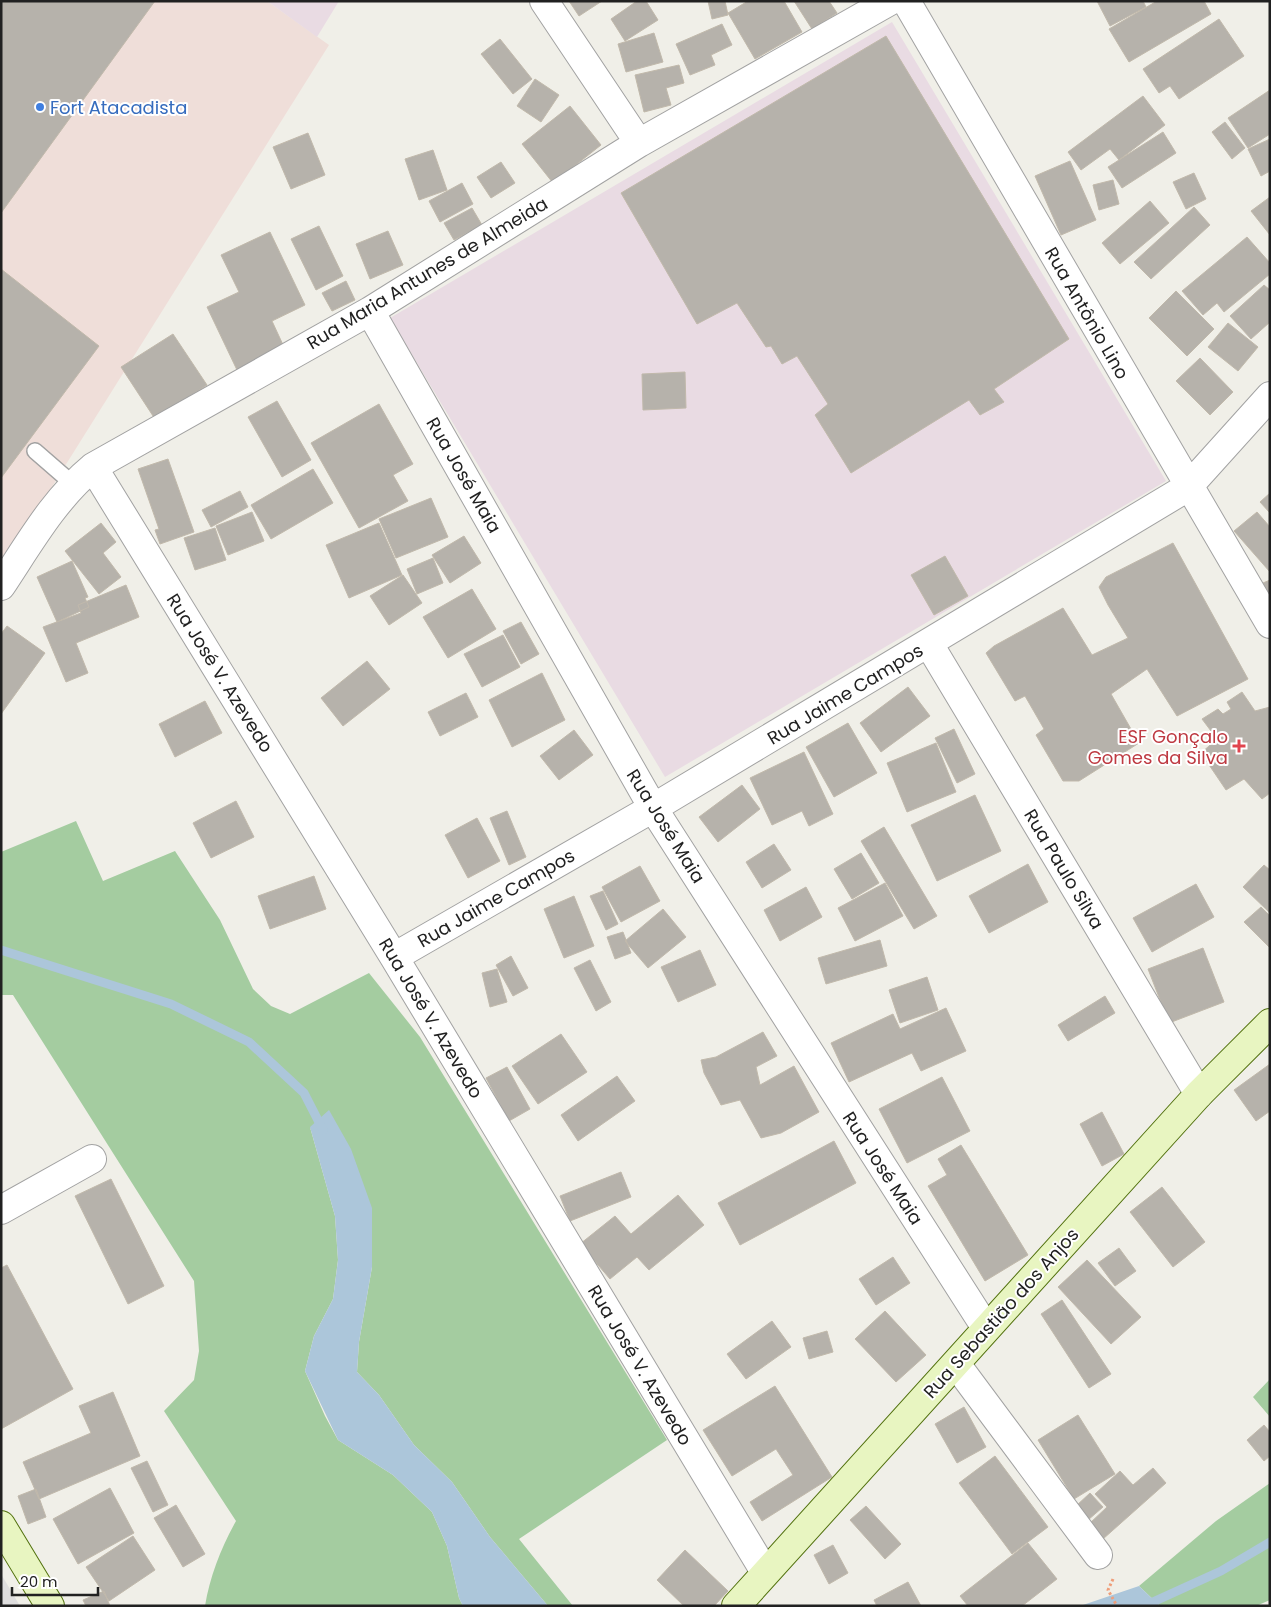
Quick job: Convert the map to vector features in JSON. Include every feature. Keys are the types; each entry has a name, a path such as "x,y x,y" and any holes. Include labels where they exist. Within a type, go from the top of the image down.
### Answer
{"street":[{"path":"544,1 639,143"},
{"name":"Rua Maria Antunes de Almeida","path":"1,586 55,506 83,475 370,310 639,143 890,1"},
{"name":"Rua Antônio Lino","path":"906,1 1188,487 1270,624"},
{"name":"Rua José Maia","path":"370,310 653,808 986,1328"},
{"name":"Rua Jaime Campos","path":"394,957 653,808 1188,487 1270,396"},
{"name":"Rua José V. Azevedo","path":"83,475 394,957 765,1572"},
{"name":"Rua Paulo Silva","path":"929,644 1199,1094"},
{"name":"Rua Sebastião dos Anjos","path":"736,1606 1199,1094 1270,1023"},
{"path":"1,1210 92,1159"},
{"path":"956,1364 1098,1555"},
{"path":"1,1525 50,1606"}],"lane":[{"path":"35,451 83,475"}],"path":[{"path":"1108,1590 1117,1606"}],"shaded area":[{"path":"1,1 267,1 329,45 1,568"},
{"path":"267,1 339,1 317,37"},
{"path":"892,22 1166,481 665,777 390,318"},
{"path":"1,1574 20,1606 1,1606"}],"green space":[{"path":"76,821 103,881 175,851 220,920 253,989 271,1006 290,1014 369,973 420,1037 667,1440 519,1539 573,1606 548,1606 490,1537 452,1482 414,1445 379,1395 357,1372 359,1342 372,1267 310,1127 335,1216 338,1260 333,1299 314,1336 305,1371 338,1440 393,1475 432,1512 447,1546 459,1598 463,1606 205,1606 217,1562 236,1521 164,1411 194,1380 199,1351 194,1281 13,995 1,995 1,852"},
{"path":"1270,1379 1270,1417 1253,1397"},
{"path":"1270,1483 1270,1600 1256,1606 1160,1606 1139,1586 1216,1521"}],"water":[{"path":"329,1110 351,1149 372,1208 372,1267 359,1342 357,1372 379,1395 414,1445 452,1482 490,1537 548,1606 463,1606 459,1598 447,1546 432,1512 393,1475 338,1440 305,1371 314,1336 333,1299 338,1260 335,1216 310,1127"},
{"path":"1139,1586 1160,1606 1080,1606"}],"building":[{"name":"Fort Atacadista","path":"1,1 155,1 1,213"},
{"path":"569,1 602,1 579,16"},
{"path":"637,1 646,1 658,20 625,41 611,19"},
{"path":"708,1 725,1 728,15 712,19"},
{"path":"748,1 784,1 802,32 755,59 728,13"},
{"path":"794,1 829,1 837,13 812,29"},
{"path":"1097,1 1143,1 1146,7 1110,26"},
{"path":"1157,1 1204,1 1211,14 1129,62 1109,29"},
{"path":"1219,19 1244,56 1179,99 1170,86 1159,93 1143,69"},
{"path":"722,24 732,45 711,55 715,65 690,75 676,44"},
{"path":"654,33 663,62 626,72 618,44"},
{"path":"886,36 1069,339 994,389 1004,402 980,415 969,400 851,473 815,415 828,404 797,356 782,364 771,346 766,347 737,303 697,324 621,193"},
{"path":"500,39 532,79 513,94 481,54"},
{"path":"679,65 684,83 666,88 671,105 644,112 635,75"},
{"path":"535,79 559,95 541,122 517,106"},
{"path":"1270,90 1270,134 1248,148 1228,118"},
{"path":"1143,96 1165,125 1119,160 1110,149 1081,170 1068,152"},
{"path":"570,106 601,145 553,183 522,144"},
{"path":"1225,122 1245,148 1232,159 1212,132"},
{"path":"1163,132 1176,153 1122,188 1108,167"},
{"path":"308,133 325,175 291,189 273,147"},
{"path":"1270,139 1270,171 1261,176 1248,149"},
{"path":"433,150 447,190 419,200 405,159"},
{"path":"1070,161 1096,220 1061,235 1035,176"},
{"path":"501,162 515,183 491,198 477,177"},
{"path":"1194,173 1206,199 1186,209 1173,182"},
{"path":"1113,180 1119,204 1099,210 1093,185"},
{"path":"462,183 473,204 440,222 429,201"},
{"path":"1270,197 1270,235 1251,211"},
{"path":"1150,201 1169,223 1120,264 1102,243"},
{"path":"1194,207 1210,225 1151,279 1134,262"},
{"path":"472,208 482,225 454,240 444,223"},
{"path":"319,226 343,276 316,290 291,239"},
{"path":"388,231 403,265 370,279 356,244"},
{"path":"270,232 305,305 272,321 284,347 237,370 207,307 239,292 221,255"},
{"path":"1247,237 1270,263 1270,274 1224,312 1217,303 1203,315 1182,291"},
{"path":"1,269 99,346 1,478"},
{"path":"346,281 355,300 332,311 322,293"},
{"path":"1264,285 1270,290 1270,322 1251,339 1230,316"},
{"path":"1176,291 1214,329 1187,356 1149,318"},
{"path":"1228,323 1258,347 1238,371 1208,347"},
{"path":"173,334 207,385 155,419 121,367"},
{"path":"1200,358 1233,392 1210,415 1176,381"},
{"path":"685,372 686,408 643,410 642,374"},
{"path":"277,401 311,460 282,477 248,417"},
{"path":"379,404 413,464 393,475 408,501 359,528 311,443"},
{"path":"168,459 194,532 160,544 155,530 159,529 138,469"},
{"path":"313,469 333,503 271,539 251,505"},
{"path":"240,491 248,507 211,527 202,510"},
{"path":"1270,493 1270,513 1260,502"},
{"path":"431,498 448,537 396,558 379,519"},
{"path":"252,512 264,541 228,555 216,526"},
{"path":"1257,512 1270,527 1270,572 1234,531"},
{"path":"101,523 116,542 103,553 121,577 99,594 65,551"},
{"path":"379,523 402,575 349,598 326,545"},
{"path":"215,528 226,560 195,570 184,538"},
{"path":"464,536 481,563 450,583 432,555"},
{"path":"1173,543 1248,679 1177,716 1147,669 1111,694 1139,743 1079,781 1063,781 1036,735 1044,729 1025,696 1015,701 986,653 994,646 1063,608 1092,655 1128,638 1099,587 1106,577"},
{"path":"945,556 968,596 934,615 911,575"},
{"path":"433,558 443,583 417,594 407,569"},
{"path":"72,561 88,597 85,598 89,607 57,622 37,577"},
{"path":"403,575 422,603 389,625 370,596"},
{"path":"1270,580 1270,597 1263,583"},
{"path":"126,585 139,617 76,643 88,673 66,682 43,627 81,613 78,605"},
{"path":"472,589 496,629 448,658 423,617"},
{"path":"521,622 539,654 521,664 503,631"},
{"path":"7,626 45,653 1,714 1,634"},
{"path":"503,635 520,667 482,687 464,654"},
{"path":"367,661 390,689 343,726 321,698"},
{"path":"542,673 565,720 512,747 489,700"},
{"path":"908,687 930,716 881,752 860,723"},
{"name":"ESF Gonçalo Gomes da Silva","path":"1242,692 1255,711 1270,707 1270,793 1262,799 1244,779 1226,790 1201,753 1217,739 1202,719 1218,709 1223,714 1231,709 1227,702"},
{"path":"466,693 478,717 440,736 428,712"},
{"path":"205,701 222,733 175,757 159,724"},
{"path":"848,723 877,773 834,797 806,747"},
{"path":"954,729 975,774 957,783 935,738"},
{"path":"574,730 593,755 559,780 540,756"},
{"path":"936,743 956,792 907,812 887,763"},
{"path":"804,752 833,814 809,826 802,811 772,825 750,778"},
{"path":"742,785 760,809 718,842 699,817"},
{"path":"975,795 1001,851 937,881 911,825"},
{"path":"236,801 254,837 211,858 193,823"},
{"path":"507,811 526,857 509,865 490,818"},
{"path":"477,818 500,861 468,878 445,835"},
{"path":"884,827 937,916 914,929 861,841"},
{"path":"774,844 791,870 762,888 746,862"},
{"path":"861,853 879,883 852,899 834,869"},
{"path":"1028,864 1048,902 989,933 969,896"},
{"path":"1264,865 1270,870 1270,913 1243,887"},
{"path":"640,866 660,901 621,922 602,887"},
{"path":"314,876 326,909 270,929 258,896"},
{"path":"885,883 903,916 855,941 838,908"},
{"path":"1196,884 1214,917 1152,952 1133,918"},
{"path":"806,887 822,917 780,941 764,910"},
{"path":"603,891 618,924 606,930 590,896"},
{"path":"574,896 594,946 564,958 544,909"},
{"path":"1261,907 1270,916 1270,948 1244,922"},
{"path":"663,909 686,937 648,968 625,941"},
{"path":"623,932 631,953 615,959 607,937"},
{"path":"880,940 887,966 826,984 818,958"},
{"path":"1203,948 1224,1002 1169,1023 1148,969"},
{"path":"700,950 716,985 678,1002 661,967"},
{"path":"511,956 528,988 513,996 496,965"},
{"path":"590,960 611,1002 596,1011 574,968"},
{"path":"497,969 507,1002 490,1007 482,973"},
{"path":"927,977 938,1010 900,1023 889,990"},
{"path":"1105,996 1115,1013 1068,1041 1058,1025"},
{"path":"946,1008 966,1051 921,1071 912,1053 849,1082 831,1043 893,1014 900,1029"},
{"path":"763,1032 777,1056 756,1067 760,1085 794,1066 819,1112 781,1133 761,1138 740,1100 721,1105 704,1073 701,1060 716,1057"},
{"path":"561,1034 587,1072 538,1104 512,1066"},
{"path":"1270,1064 1270,1111 1256,1121 1234,1090"},
{"path":"507,1067 530,1109 509,1121 486,1078"},
{"path":"617,1076 635,1101 578,1141 561,1115"},
{"path":"942,1077 970,1131 907,1163 879,1109"},
{"path":"1102,1112 1124,1154 1102,1166 1080,1124"},
{"path":"834,1141 856,1183 740,1245 718,1203"},
{"path":"961,1145 1028,1255 985,1281 928,1186 947,1175 938,1159"},
{"path":"621,1172 631,1197 570,1221 560,1196"},
{"path":"111,1179 164,1286 128,1304 75,1196"},
{"path":"1162,1187 1205,1242 1173,1267 1130,1212"},
{"path":"678,1195 704,1225 649,1270 637,1257 610,1279 580,1244 615,1216 631,1234"},
{"path":"1119,1248 1136,1271 1115,1286 1098,1263"},
{"path":"893,1257 910,1283 876,1305 859,1279"},
{"path":"1087,1260 1141,1317 1111,1344 1058,1287"},
{"path":"7,1265 73,1389 1,1429 1,1268"},
{"path":"1062,1300 1111,1374 1089,1388 1041,1314"},
{"path":"885,1311 926,1355 896,1382 855,1339"},
{"path":"772,1321 791,1347 746,1379 727,1354"},
{"path":"827,1331 833,1352 809,1359 803,1338"},
{"path":"775,1386 832,1477 762,1521 750,1502 793,1475 776,1449 732,1476 703,1430"},
{"path":"113,1392 140,1456 39,1499 23,1462 91,1433 79,1406"},
{"path":"964,1407 986,1447 957,1463 935,1424"},
{"path":"1078,1415 1115,1474 1074,1499 1038,1440"},
{"path":"1264,1425 1270,1432 1270,1456 1264,1461 1247,1440"},
{"path":"995,1456 1048,1527 1012,1554 959,1483"},
{"path":"147,1461 168,1505 153,1512 131,1468"},
{"path":"1153,1468 1166,1483 1103,1539 1089,1524 1107,1507 1095,1494 1120,1471 1133,1485"},
{"path":"110,1488 134,1533 78,1564 53,1519"},
{"path":"36,1489 46,1517 28,1524 18,1496"},
{"path":"1090,1493 1103,1507 1088,1520 1076,1506"},
{"path":"176,1505 205,1554 183,1567 154,1518"},
{"path":"866,1506 901,1544 885,1559 850,1520"},
{"path":"133,1536 155,1570 109,1601 86,1567"},
{"path":"1028,1543 1057,1579 1022,1606 968,1606 960,1596"},
{"path":"833,1545 848,1573 829,1584 814,1555"},
{"path":"685,1550 728,1591 714,1606 684,1606 657,1580"},
{"path":"908,1582 921,1606 877,1606 874,1600"},
{"path":"104,1591 110,1606 86,1606 83,1600"}],"waterway":[{"path":"1,950 171,1004 249,1042 304,1093 323,1130"},
{"path":"1144,1606 1221,1571 1270,1542"}],"place":[{"name":"Fort Atacadista","path":"40,107"},
{"name":"ESF Gonçalo Gomes da Silva","path":"1239,746"}]}
